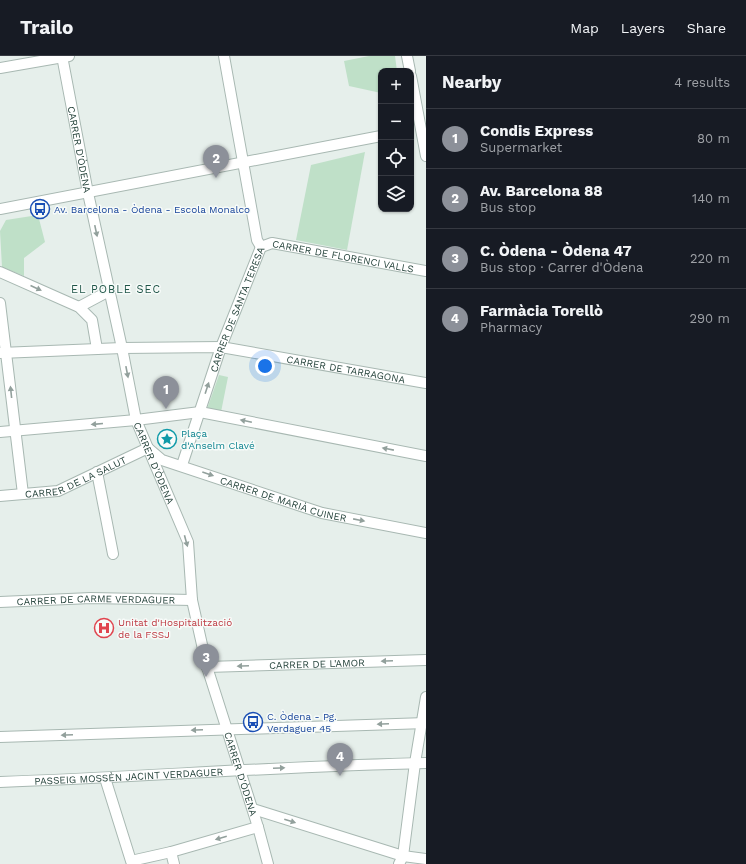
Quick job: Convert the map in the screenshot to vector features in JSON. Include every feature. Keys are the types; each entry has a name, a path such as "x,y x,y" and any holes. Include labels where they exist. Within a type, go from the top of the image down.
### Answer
{"street":[{"path":"0,68 64,56"},
{"name":"CARRER D'ÒDENA","path":"64,56 88,193 136,420 188,542 192,600 207,667 253,809 268,864"},
{"name":"CARRER DE SANTA TERESA","path":"182,465 221,347 261,247 257,240 224,56"},
{"path":"408,56 410,68"},
{"path":"414,96 419,129 426,156"},
{"path":"0,209 378,137"},
{"name":"CARRER DE FLORENCI VALLS","path":"261,247 272,243 426,271"},
{"path":"0,272 79,307 92,320 97,349"},
{"path":"79,307 109,291"},
{"path":"0,302 3,353 23,494"},
{"name":"CARRER DE TARRAGONA","path":"3,353 122,348 221,347 426,383"},
{"path":"0,432 136,420 200,412 426,456"},
{"name":"CARRER DE MARIÀ CUINER","path":"148,448 162,460 182,465 322,513 426,534"},
{"name":"CARRER DE LA SALUT","path":"0,496 58,490 148,448"},
{"path":"97,472 113,554"},
{"name":"CARRER DE CARME VERDAGUER","path":"0,602 91,598 192,600"},
{"name":"CARRER DE L'AMOR","path":"207,667 426,660"},
{"path":"401,860 415,763 424,723 426,697"},
{"path":"0,737 424,723"},
{"name":"PASSEIG MOSSÈN JACINT VERDAGUER","path":"0,782 105,778 240,769 426,763"},
{"path":"105,778 131,861 171,852 258,826"},
{"path":"253,809 401,860 426,859"},
{"path":"171,852 174,864"}],"green space":[{"path":"369,56 395,56 397,68 378,68 378,92 349,86 344,61"},
{"path":"365,152 347,250 296,240 311,165"},
{"path":"38,215 45,242 24,258 24,276 2,267 0,231 6,220"},
{"path":"219,375 228,377 221,412 207,409"}],"place":[{"name":"Av. Barcelona 88","path":"216,178"},
{"name":"Av. Barcelona - Òdena - Escola Monalco","path":"40,209"},
{"name":"Condis Express","path":"166,409"},
{"name":"Plaça d'Anselm Clavé","path":"167,439"},
{"name":"Unitat d'Hospitalització de la FSSJ","path":"104,628"},
{"name":"C. Òdena - Òdena 47","path":"206,677"},
{"name":"C. Òdena - Pg. Verdaguer 45","path":"253,722"},
{"name":"Farmàcia Torellò","path":"340,776"}],"district":[{"name":"EL POBLE SEC","path":"116,289"}]}
